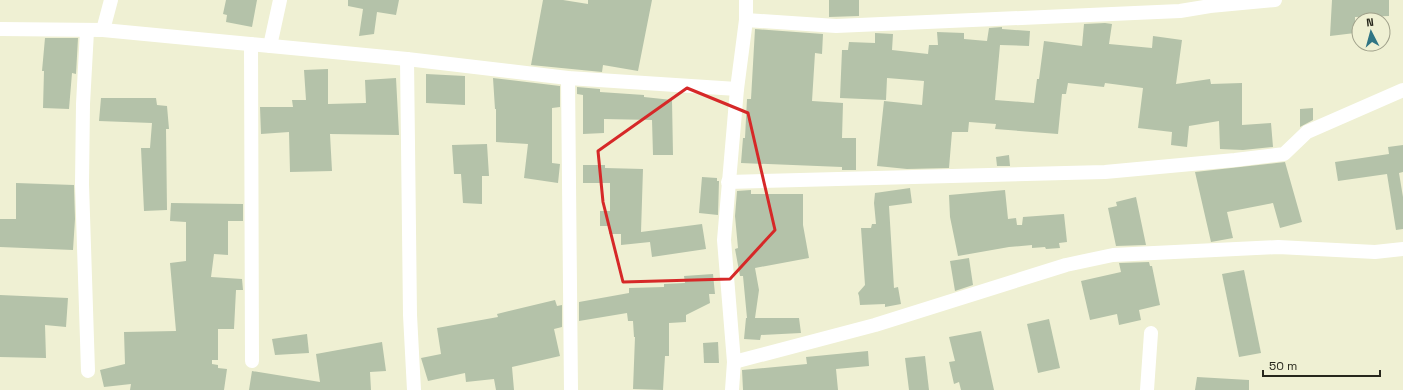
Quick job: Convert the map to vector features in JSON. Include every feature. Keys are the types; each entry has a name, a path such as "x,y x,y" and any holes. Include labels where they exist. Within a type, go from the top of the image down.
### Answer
{"street":[{"path":"103,30 111,0"},
{"path":"270,46 280,0"},
{"path":"732,390 734,362 724,240 737,89 746,20 746,0"},
{"path":"746,20 836,26 1180,11 1210,6 1275,0"},
{"path":"0,29 103,30 407,59 568,78 737,89"},
{"path":"87,31 83,104 82,184 88,371"},
{"path":"251,44 252,361"},
{"path":"407,59 410,315 414,390"},
{"path":"568,78 571,390"},
{"path":"728,182 1105,172 1284,154 1307,132 1403,90"},
{"path":"734,362 876,325 1066,264 1113,255 1278,247 1375,252 1403,249"},
{"path":"1147,390 1151,333"}],"highlighted area":[{"path":"687,88 748,113 775,230 730,279 623,282 603,202 598,151"}],"building":[{"path":"226,0 257,0 252,27 226,22 227,15 223,14"},
{"path":"348,0 399,0 396,15 377,12 374,34 359,36 363,9 348,6"},
{"path":"543,0 563,0 588,4 588,0 652,0 638,71 603,65 602,72 531,65"},
{"path":"829,0 859,0 859,16 829,17"},
{"path":"1332,0 1389,0 1389,12 1351,12 1351,33 1330,36"},
{"path":"1084,24 1112,24 1109,44 1152,48 1153,36 1182,40 1176,84 1210,79 1211,84 1242,83 1242,125 1271,123 1273,147 1243,150 1220,149 1219,121 1189,126 1187,147 1171,145 1172,132 1138,128 1143,88 1105,83 1104,87 1068,83 1066,94 1062,94 1058,134 995,129 996,124 969,122 968,132 952,132 949,168 907,169 877,166 884,101 922,105 924,81 887,78 886,100 840,98 842,50 848,50 849,42 875,43 875,33 893,34 892,50 928,54 929,45 938,45 937,32 964,33 964,39 987,41 989,28 1002,27 1002,29 1030,31 1029,46 1000,45 995,100 1034,103 1044,41 1082,46"},
{"path":"755,29 823,34 822,54 815,53 812,101 843,103 842,138 856,138 856,170 842,170 842,167 741,163 743,138 745,138 747,99 751,99"},
{"path":"45,38 78,38 76,74 72,73 69,109 43,108 44,71 42,71"},
{"path":"328,69 328,104 366,103 365,80 396,78 399,135 330,134 332,171 290,172 289,132 261,134 260,107 293,107 292,100 306,100 304,70"},
{"path":"426,74 465,76 465,105 426,103"},
{"path":"493,78 560,86 560,107 552,108 552,163 560,164 558,183 524,178 528,144 496,142 496,109"},
{"path":"577,87 600,89 600,92 644,95 644,97 672,100 673,155 653,155 652,120 604,119 604,133 583,134 583,95 577,94"},
{"path":"101,98 156,98 157,105 167,106 169,129 166,129 167,210 144,211 141,148 150,148 152,123 99,121"},
{"path":"1313,108 1313,120 1300,127 1300,109"},
{"path":"487,144 489,176 482,176 482,204 463,203 461,174 454,174 452,145"},
{"path":"1403,145 1403,172 1399,173 1403,197 1403,229 1396,230 1387,174 1338,181 1335,162 1389,154 1388,147"},
{"path":"1009,155 1010,166 997,166 996,157"},
{"path":"1285,162 1302,222 1280,228 1273,203 1227,212 1233,238 1211,242 1195,172"},
{"path":"583,165 605,165 605,168 643,169 641,232 702,224 706,249 652,257 650,242 621,245 621,234 609,234 610,226 600,226 600,211 610,211 610,183 583,183"},
{"path":"702,177 717,178 717,181 719,181 718,215 699,213"},
{"path":"16,183 74,185 75,219 73,250 0,247 0,219 16,219"},
{"path":"910,188 912,203 889,206 894,288 898,287 901,304 885,307 885,304 860,305 858,293 865,285 861,228 871,228 872,224 876,224 874,203 875,193"},
{"path":"751,190 751,194 803,194 803,225 809,258 755,268 759,290 755,318 799,318 801,333 761,335 760,340 744,339 747,318 743,276 740,276 735,249 738,248 735,216 737,191"},
{"path":"1005,190 1008,219 1016,218 1017,225 1022,225 1023,217 1064,214 1067,242 1059,243 1060,248 1032,248 1032,245 1009,247 958,256 950,217 949,195"},
{"path":"1136,197 1146,245 1116,246 1108,208 1117,206 1116,202"},
{"path":"171,203 243,204 243,221 228,221 228,255 214,254 211,277 242,279 243,290 236,290 234,329 218,329 218,360 212,360 212,364 218,365 218,368 227,369 224,390 130,390 131,384 104,387 100,370 125,364 124,332 176,331 170,263 186,261 186,222 170,221"},
{"path":"969,258 973,285 955,291 950,261"},
{"path":"1149,262 1150,266 1152,266 1160,305 1139,310 1141,320 1119,325 1117,314 1090,320 1081,281 1121,272 1119,263"},
{"path":"1244,270 1261,353 1239,357 1222,274"},
{"path":"713,274 715,294 709,294 710,303 686,315 686,322 669,323 669,356 665,356 663,390 633,389 635,337 633,321 628,321 627,313 579,321 579,302 629,293 629,288 664,287 664,284 685,283 684,276"},
{"path":"0,295 68,298 66,327 45,325 46,358 0,357"},
{"path":"555,300 557,306 562,305 562,327 554,329 560,356 512,367 514,390 496,390 494,379 466,382 465,373 428,381 421,358 441,354 437,328 498,317 497,314"},
{"path":"1049,319 1060,368 1038,373 1027,324"},
{"path":"981,331 994,390 961,390 959,382 954,384 949,362 955,361 949,337"},
{"path":"307,334 309,353 275,355 272,339"},
{"path":"382,342 386,371 370,372 371,390 249,390 252,371 320,382 316,354"},
{"path":"718,342 719,363 704,363 703,343"},
{"path":"868,351 869,366 836,369 838,390 743,390 742,370 807,364 806,357"},
{"path":"925,356 929,390 909,390 905,358"},
{"path":"1197,377 1249,380 1249,390 1195,390"}]}
